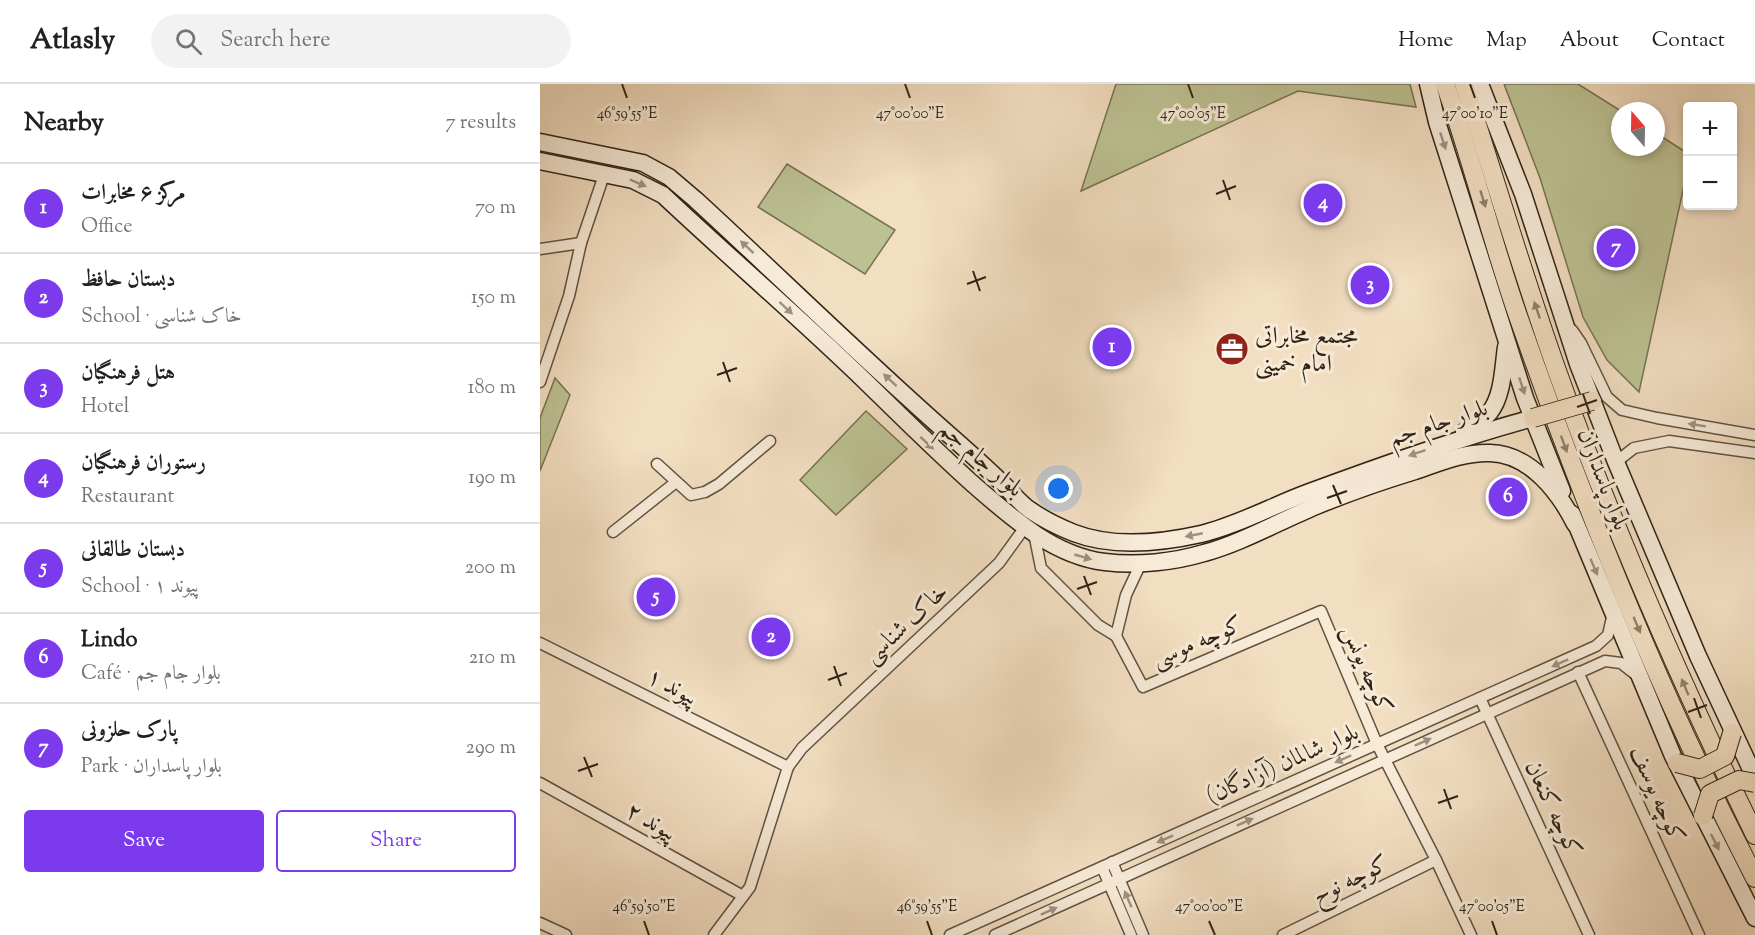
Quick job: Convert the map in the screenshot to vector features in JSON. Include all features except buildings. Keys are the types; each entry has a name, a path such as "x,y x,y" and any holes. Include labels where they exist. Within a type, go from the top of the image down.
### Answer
{"main road":[{"path":"1428,84 1437,122 1533,418 1575,524 1677,763 1755,918"},
{"name":"بلوار پاسداران","path":"1445,84 1516,310 1574,470 1681,726 1755,878"},
{"name":"بلوار پاسداران","path":"1464,84 1538,314 1592,463 1636,574 1694,708 1755,835"},
{"path":"1480,84 1523,194 1562,316 1616,462 1732,733 1755,778"},
{"name":"بلوار جام جم","path":"540,142 643,163 669,177 708,210 943,430 1004,484 1028,509 1076,534 1102,540 1133,542 1238,531 1462,456 1491,453 1521,462 1544,478 1564,502 1575,524"},
{"name":"بلوار جام جم","path":"540,162 633,180 663,195 867,383 929,445 1030,530 1054,546 1080,558 1107,563 1142,563 1205,553 1238,531 1306,493 1443,444 1533,418"},
{"path":"1443,444 1477,424 1491,411 1500,388 1507,340"},
{"path":"1533,418 1592,401"},
{"path":"1677,763 1700,769 1725,756 1732,733"},
{"path":"1703,816 1710,794 1738,780 1755,783"}],"street":[{"path":"541,377 604,175"},
{"path":"540,249 581,243"},
{"path":"1562,316 1581,343 1607,397 1622,410 1755,435"},
{"path":"1737,451 1739,432"},
{"path":"657,464 691,495 705,492 719,484 770,441"},
{"path":"1616,462 1634,448 1669,441 1755,453"},
{"path":"613,532 676,482"},
{"path":"1030,530 1041,568 1098,624 1116,636 1126,595 1142,563"},
{"name":"خاک شناسی","path":"714,935 750,887 788,767 802,748 999,563 1030,530"},
{"name":"کوچه موسی","path":"1116,636 1143,687 1321,611"},
{"name":"کوچه یونس","path":"1321,611 1377,744 1471,935"},
{"name":"بلوار شالمان (آزادگان)","path":"950,935 1596,646 1608,635 1613,612"},
{"name":"پیوند ۱","path":"540,643 788,767"},
{"name":"بلوار شالمان (آزادگان)","path":"995,935 1605,661 1621,663 1640,678"},
{"name":"کوچه یوسف","path":"1578,672 1699,935"},
{"name":"کوچه کنعان","path":"1480,698 1589,935"},
{"name":"پیوند ۲","path":"540,783 744,896"},
{"name":"کوچه نوح","path":"1283,935 1436,860"},
{"path":"1107,865 1143,935"},
{"path":"1114,881 1131,935"},
{"path":"540,923 566,935"}],"green space":[{"path":"1116,84 1410,84 1416,107 1298,91 1081,191"},
{"path":"1504,84 1578,84 1611,105 1611,156 1665,156 1665,139 1683,150 1683,190 1639,392 1607,360 1583,317 1540,178"},
{"path":"787,164 895,230 865,274 758,207"},
{"path":"555,378 570,395 540,471 540,418"},
{"path":"866,411 907,449 836,515 800,480"}],"place":[{"name":"رستوران فرهنگیان","path":"1323,203"},
{"name":"پارک حلزونی","path":"1616,248"},
{"name":"هتل فرهنگیان","path":"1370,285"},
{"name":"مرکز ۶ مخابرات","path":"1112,347"},
{"name":"مجتمع مخابراتی امام خمینی","path":"1232,349"},
{"name":"Lindo","path":"1508,497"},
{"name":"دبستان طالقانی","path":"656,597"},
{"name":"دبستان حافظ","path":"771,637"}]}
